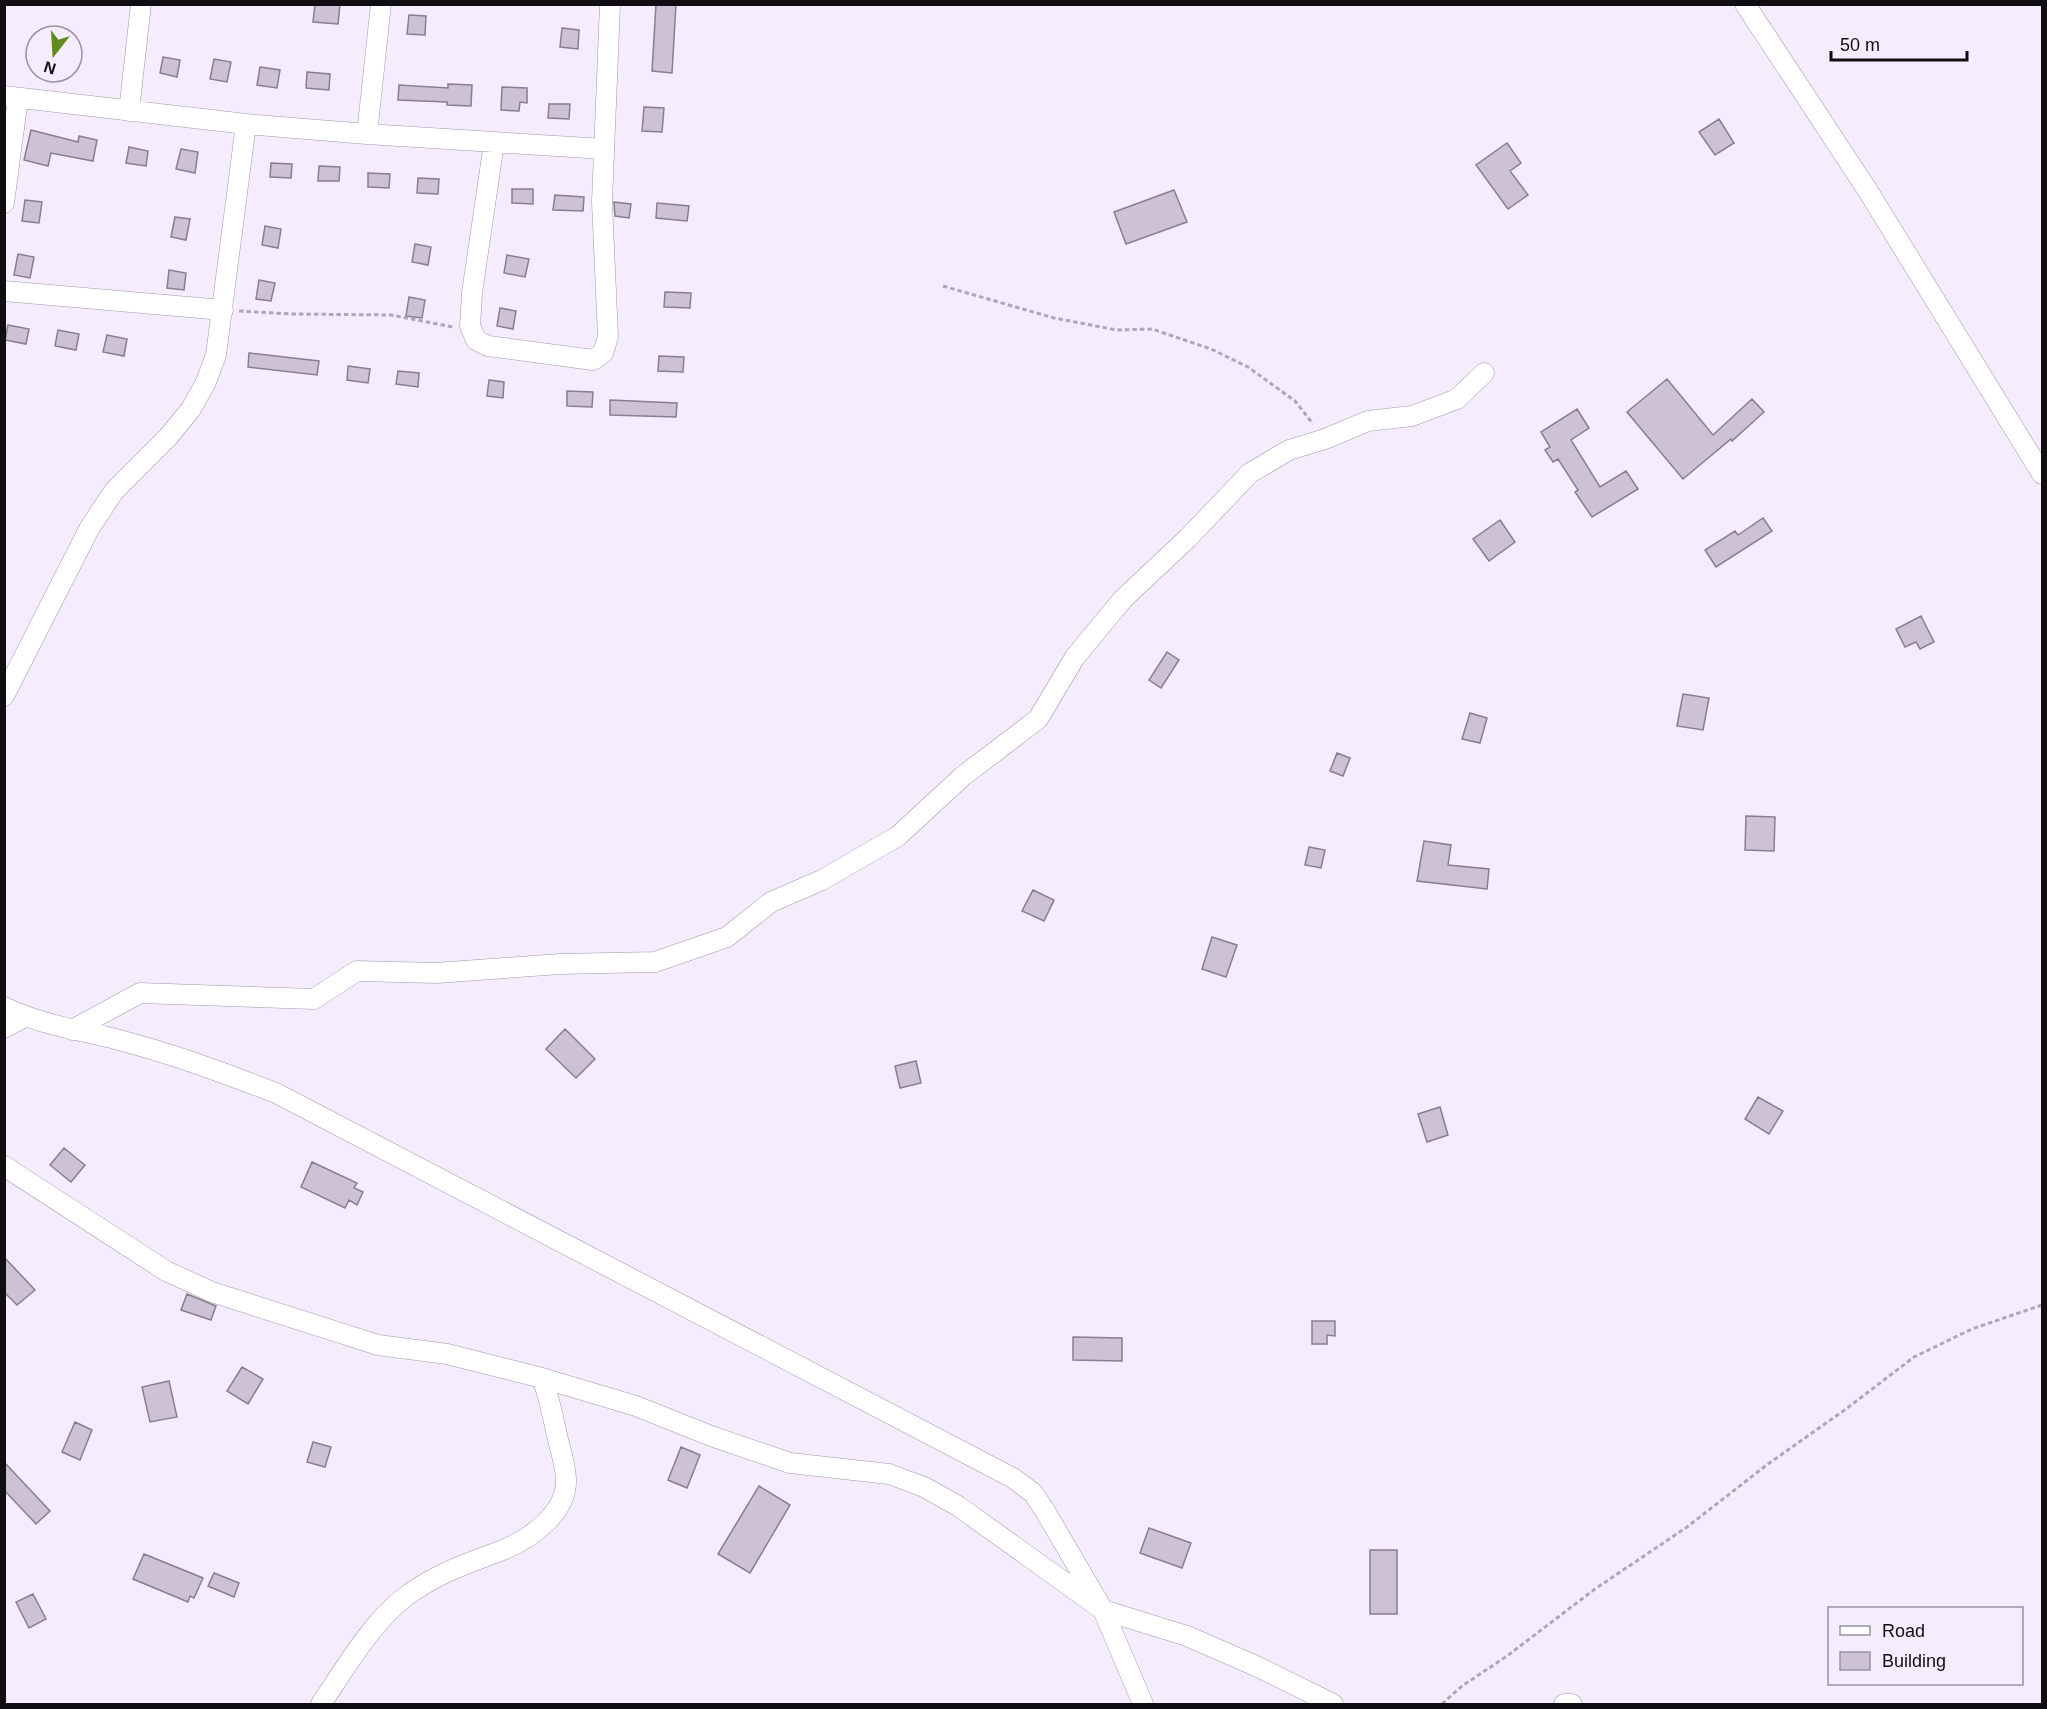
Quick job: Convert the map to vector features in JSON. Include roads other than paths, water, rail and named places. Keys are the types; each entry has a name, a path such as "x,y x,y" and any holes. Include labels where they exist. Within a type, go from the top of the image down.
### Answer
{"street":[{"path":"129,111 141,4"},
{"path":"367,134 381,4"},
{"path":"495,143 472,293 470,326 476,340 488,346 593,360 603,352 608,337 602,202 610,4"},
{"path":"1745,4 1868,190 2043,474"},
{"path":"4,203 11,97 246,124 604,149"},
{"path":"4,696 80,548 114,491 169,436 191,409 206,382 216,355 223,310 246,124"},
{"path":"4,291 223,310"},
{"path":"72,1030 140,993 314,999 357,971 436,973 560,964 655,962 727,937 771,902 822,880 898,836 963,776 1038,719 1075,657 1123,599 1188,538 1250,473 1289,450 1325,439 1368,421 1412,416 1457,399 1484,373"},
{"path":"4,1006 25,1017 198,1063 276,1093 1013,1478 1033,1493 1103,1610 1143,1704"},
{"path":"4,1028 25,1017"},
{"path":"4,1166 166,1271 212,1292 378,1345 447,1354 542,1378 636,1406 711,1437 790,1463 889,1474 924,1486 958,1506 1103,1610 1187,1636 1256,1666 1333,1704"},
{"path":"321,1704 372,1631 403,1598 448,1570 528,1538 548,1521 564,1496 567,1479 551,1402 542,1378"},
{"path":"1564,1704 1572,1704"}]}
